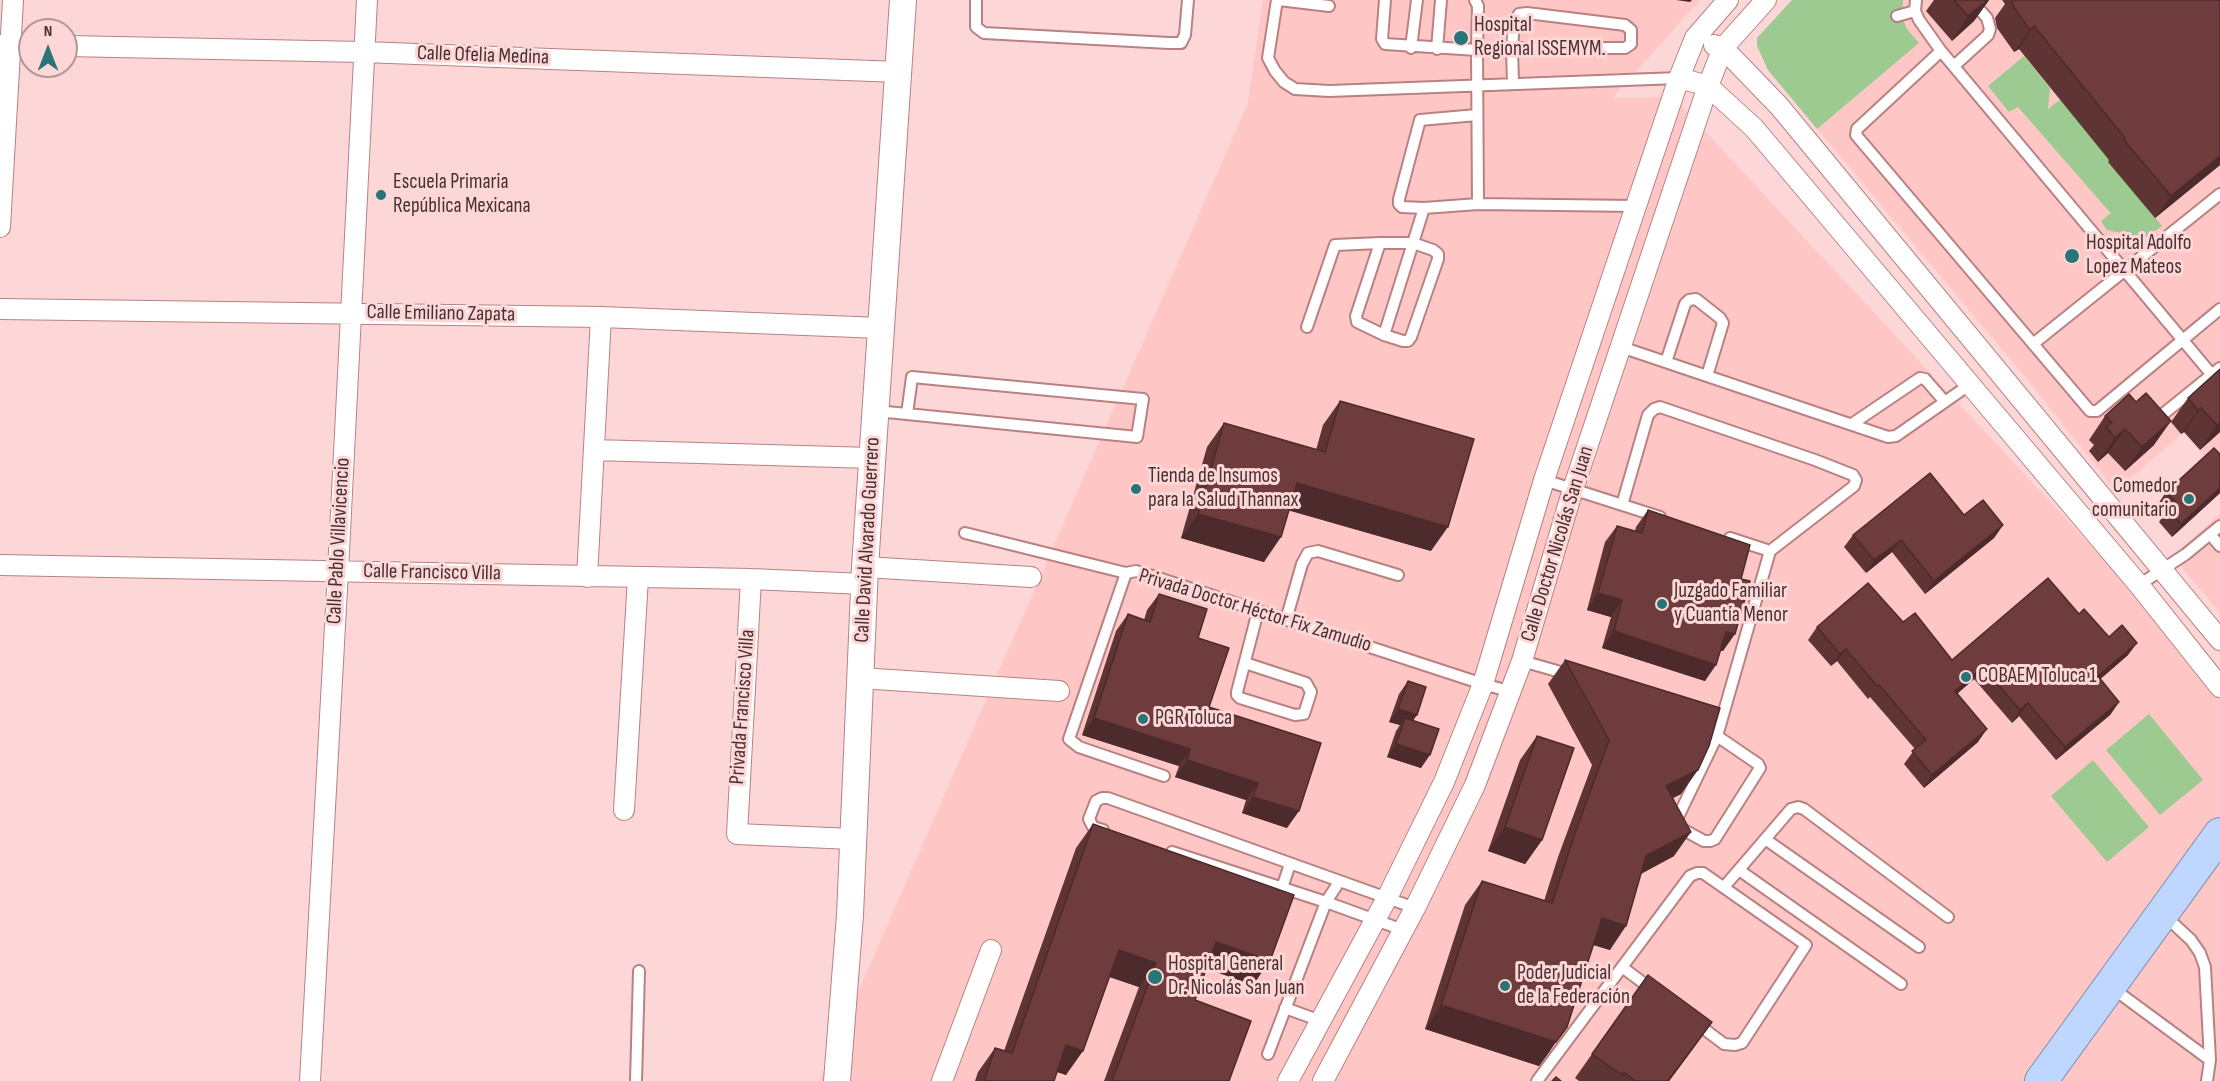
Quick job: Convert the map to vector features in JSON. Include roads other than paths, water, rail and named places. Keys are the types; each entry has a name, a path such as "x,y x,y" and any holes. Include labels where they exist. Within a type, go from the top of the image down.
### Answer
{"main road":[{"path":"2041,1081 2220,834"}],"street":[{"path":"0,227 5,45 13,0"},
{"name":"Calle Pablo Villavicencio","path":"310,1081 367,0"},
{"name":"Calle David Alvarado Guerrero","path":"837,1081 850,915 872,458 903,0"},
{"name":"Calle Doctor Nicolás San Juan","path":"1290,1080 1388,898 1444,782 1484,684 1544,480 1679,78 1695,38 1728,0"},
{"name":"Calle Doctor Nicolás San Juan","path":"1323,1081 1415,908 1475,785 1512,692 1573,489 1708,86 1724,48 1766,0"},
{"path":"1695,38 1724,48 1779,106 2220,640"},
{"name":"Calle Ofelia Medina","path":"78,46 363,52 899,72"},
{"path":"1679,78 1708,86 1754,128 2139,585 2220,687"},
{"name":"Calle Emiliano Zapata","path":"0,309 601,316 881,328"},
{"path":"587,577 601,316"},
{"path":"594,450 872,458"},
{"name":"Calle Francisco Villa","path":"0,565 638,578 1032,577"},
{"path":"624,810 638,578"},
{"name":"Privada Francisco Villa","path":"751,579 737,834 852,839"},
{"path":"860,678 1059,691"},
{"path":"942,1081 991,950"}],"lane":[{"path":"976,0 976,27 984,33 1181,44 1185,35 1188,0"},
{"path":"1329,6 1278,0 1268,58 1284,82 1295,89 1329,91 1679,78"},
{"path":"1384,0 1383,43 1411,48 1477,50"},
{"path":"1411,48 1417,0"},
{"path":"1437,49 1441,0"},
{"path":"1476,0 1478,6 1478,204"},
{"path":"1954,66 1988,35 1990,29 1986,18 1971,0"},
{"path":"1897,16 1916,6 1941,51 2183,341 2216,371 2157,419"},
{"path":"1512,48 1625,48 1630,44 1631,30 1625,25 1520,14 1515,19 1512,48 1513,84"},
{"path":"1941,51 1857,129 1857,135 2064,382 2093,412 2220,309"},
{"path":"1477,115 1420,120 1417,124 1399,204 1402,207 1424,208 1478,204 1636,206"},
{"path":"2033,344 2220,195"},
{"path":"1384,335 1424,208"},
{"path":"1307,327 1335,245 1380,243 1413,243 1433,250 1437,254 1437,260 1408,341 1384,335 1357,322 1356,316 1380,243"},
{"path":"1666,362 1685,304 1689,300 1696,299 1723,323 1707,376"},
{"path":"1621,347 1888,437 1896,436 1969,386"},
{"path":"875,411 1137,437 1143,399 912,377 907,414"},
{"path":"1852,424 1920,378 1925,379 1945,402"},
{"path":"1622,505 1648,415 1660,407 1774,445 1853,475 1856,480 1854,486 1770,550 1717,736 1677,819 1678,825 1704,841 1715,839 1760,768 1758,764 1717,736"},
{"path":"1544,480 1669,519"},
{"path":"2139,585 2220,526"},
{"path":"965,532 1126,573"},
{"path":"2210,534 2220,546"},
{"path":"1721,536 1770,550"},
{"path":"1286,620 1302,564 1308,553 1318,550 1398,575"},
{"name":"Privada Doctor Héctor Fix Zamudio","path":"1164,776 1079,747 1069,739 1126,573 1136,571 1146,574 1512,692"},
{"path":"1245,663 1306,682 1311,692 1304,714 1295,715 1240,699 1237,692 1258,611"},
{"path":"1522,661 1582,679"},
{"path":"1116,834 1093,827 1090,823 1089,819 1096,801 1102,798 1108,798 1415,908"},
{"path":"1724,887 1791,809 1798,807 1804,809 1948,917"},
{"path":"1765,839 1919,947"},
{"path":"1160,848 1326,902 1403,930"},
{"path":"1282,888 1290,864"},
{"path":"1738,870 1901,984"},
{"path":"1537,1081 1690,876 1703,873 1806,945 1742,1043 1724,1044 1687,1016"},
{"path":"1268,1054 1326,902 1339,882"},
{"path":"2162,913 2191,940 2200,953 2205,967 2210,1060 2207,1081"},
{"path":"1622,967 1659,995"},
{"path":"636,1081 639,971"},
{"path":"2110,986 2210,1060"},
{"path":"1286,1008 1321,1021"}],"place":[{"name":"Hospital Regional ISSEMYM.","path":"1461,38"},
{"name":"Escuela Primaria República Mexicana","path":"381,195"},
{"name":"Hospital Adolfo Lopez Mateos","path":"2072,256"},
{"name":"Tienda de Insumos para la Salud Thannax","path":"1136,489"},
{"name":"Comedor comunitario","path":"2189,499"},
{"name":"Juzgado Familiar y Cuantía Menor","path":"1662,604"},
{"name":"COBAEM Toluca 1","path":"1966,677"},
{"name":"PGR Toluca","path":"1143,719"},
{"name":"Hospital General Dr. Nicolás San Juan","path":"1155,977"},
{"name":"Poder Judicial de la Federación","path":"1505,986"}]}
